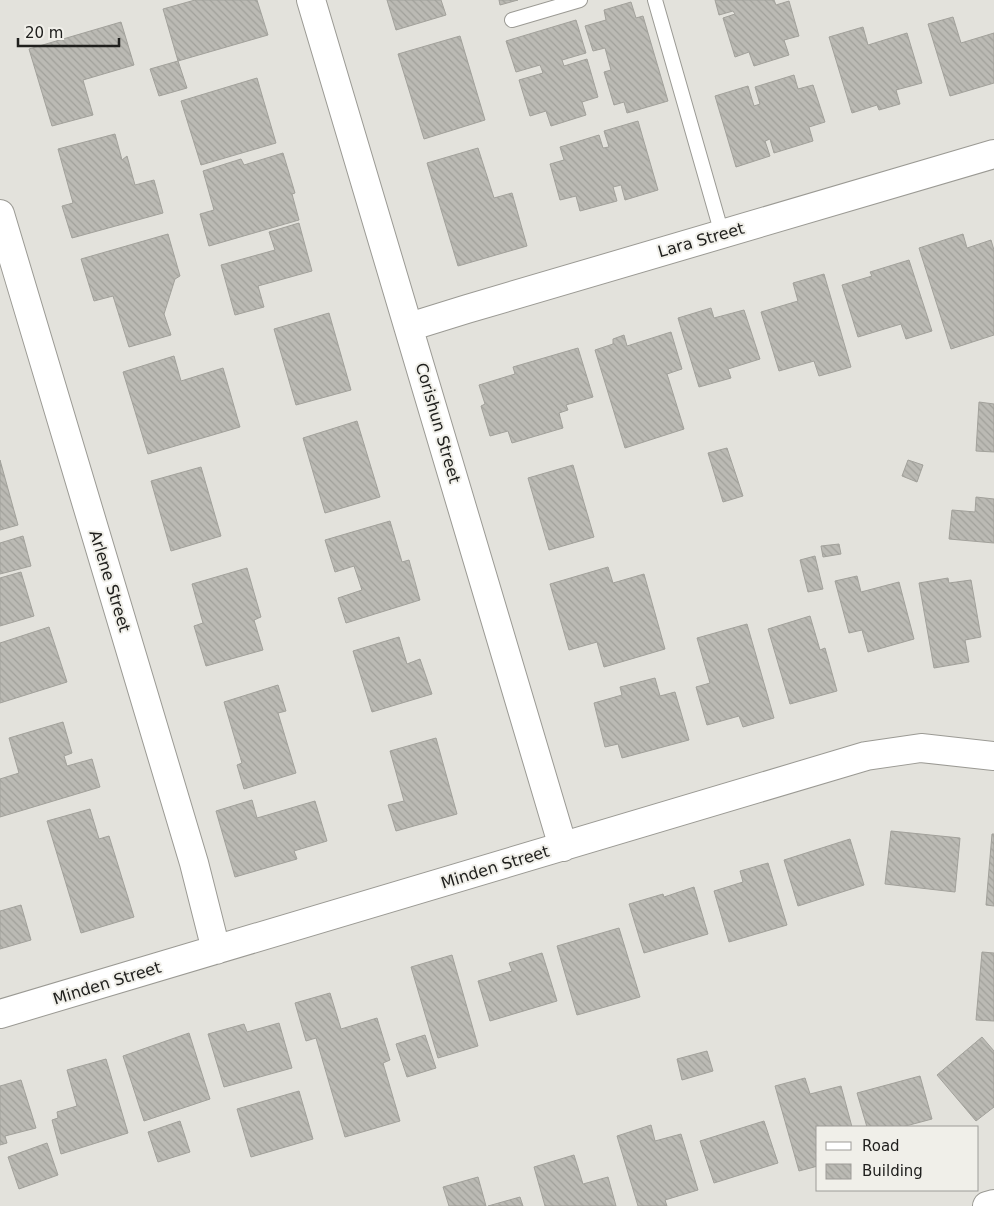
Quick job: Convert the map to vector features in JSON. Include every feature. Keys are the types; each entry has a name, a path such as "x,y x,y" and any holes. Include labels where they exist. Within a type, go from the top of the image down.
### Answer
{"street":[{"name":"Corishun Street","path":"312,0 563,847"},
{"name":"Lara Street","path":"409,327 994,154"},
{"name":"Arlene Street","path":"0,214 194,863 216,950"},
{"name":"Minden Street","path":"0,1014 866,756 921,748 994,756"},
{"path":"987,1206 994,1204"}],"lane":[{"path":"512,20 580,0"},
{"path":"655,0 722,234"}],"building":[{"path":"195,0 257,0 268,35 178,61 163,9"},
{"path":"387,0 441,0 446,15 396,30"},
{"path":"499,0 518,0 500,5"},
{"path":"715,0 774,0 776,5 789,1 799,36 784,40 789,55 754,66 749,52 735,57 723,18 735,14 733,11 719,15"},
{"path":"631,2 636,18 643,16 668,101 627,113 624,102 614,105 604,72 611,70 605,48 593,51 585,26 606,20 604,10"},
{"path":"953,17 961,43 994,33 994,83 950,96 928,24"},
{"path":"576,20 586,53 562,60 564,66 587,59 598,97 582,102 586,115 551,126 546,111 530,116 519,80 543,73 540,65 516,72 506,41"},
{"path":"121,22 134,65 83,80 93,115 52,126 29,49"},
{"path":"863,27 868,45 907,33 922,83 896,90 900,104 879,110 877,105 852,113 829,37"},
{"path":"460,36 485,120 424,139 398,54"},
{"path":"178,61 187,88 159,96 150,69"},
{"path":"794,75 798,89 813,85 825,122 809,127 813,141 774,153 770,139 765,141 770,156 736,167 715,96 748,86 754,106 760,104 755,87"},
{"path":"257,78 276,143 201,165 181,101"},
{"path":"638,121 658,190 625,200 621,185 613,187 617,201 580,211 576,196 560,200 550,164 564,160 560,147 599,135 603,148 609,147 604,131"},
{"path":"115,134 122,160 127,156 135,185 154,180 163,213 72,238 62,206 73,203 58,149"},
{"path":"478,148 494,198 512,193 527,246 458,266 427,163"},
{"path":"283,153 295,193 292,194 299,220 209,246 200,214 214,210 203,171 241,159 244,165"},
{"path":"299,223 312,271 258,286 264,307 235,315 221,265 275,250 269,232"},
{"path":"168,234 180,276 175,279 164,314 171,335 129,347 113,296 94,301 81,259"},
{"path":"963,234 967,248 991,240 994,250 994,335 951,349 919,248"},
{"path":"909,260 932,331 906,339 901,324 858,337 842,285 872,276 870,272"},
{"path":"824,274 851,367 819,376 814,361 779,371 761,312 798,301 793,283"},
{"path":"711,308 714,318 744,310 760,359 728,369 731,378 699,387 678,318"},
{"path":"329,313 351,390 296,405 274,329"},
{"path":"671,332 682,369 667,374 684,429 625,448 595,350 613,344 613,339 624,335 627,346"},
{"path":"578,348 593,397 566,405 568,410 559,413 563,428 512,443 508,431 490,436 481,406 485,404 479,385 515,374 513,367"},
{"path":"174,356 181,381 223,368 240,427 148,454 123,372"},
{"path":"979,402 994,404 994,452 976,451"},
{"path":"357,421 380,497 325,513 303,438"},
{"path":"727,448 743,496 723,502 708,453"},
{"path":"0,460 18,525 0,530"},
{"path":"908,460 923,465 917,482 902,476"},
{"path":"573,465 594,537 549,550 528,478"},
{"path":"201,467 221,536 171,551 151,481"},
{"path":"976,497 994,499 994,543 949,539 952,510 975,512"},
{"path":"390,521 402,562 409,560 420,600 346,623 338,598 362,590 354,566 335,572 325,540"},
{"path":"23,536 31,566 0,574 0,543"},
{"path":"839,544 841,554 823,557 821,546"},
{"path":"815,556 823,589 808,592 800,560"},
{"path":"608,567 613,583 644,574 665,649 604,667 597,642 569,650 550,584"},
{"path":"247,568 261,617 254,620 263,650 206,666 194,626 203,623 192,584"},
{"path":"21,572 34,616 0,626 0,578"},
{"path":"857,576 861,592 899,582 914,639 868,652 862,630 849,633 835,581"},
{"path":"948,578 949,583 971,580 981,637 965,640 969,662 934,668 919,583"},
{"path":"810,616 820,650 825,648 837,691 790,704 768,629"},
{"path":"747,624 774,718 743,727 739,716 707,725 696,687 710,683 697,638"},
{"path":"49,627 67,682 0,703 0,643"},
{"path":"399,637 407,664 420,659 432,694 372,712 353,651"},
{"path":"655,678 660,696 675,692 689,740 622,758 618,744 605,747 594,703 622,695 620,687"},
{"path":"278,685 286,711 278,713 296,773 244,789 237,765 242,763 224,702"},
{"path":"63,722 72,753 64,756 67,766 92,759 100,787 0,817 0,779 19,773 9,738"},
{"path":"436,738 457,814 396,831 388,805 404,801 390,751"},
{"path":"252,800 257,818 315,801 327,841 294,851 297,859 235,877 216,811"},
{"path":"90,809 99,839 109,836 134,917 81,933 47,821"},
{"path":"891,831 960,838 955,892 885,884"},
{"path":"992,834 994,834 994,906 986,905"},
{"path":"850,839 864,885 798,906 784,860"},
{"path":"768,863 787,925 729,942 714,891 743,882 740,871"},
{"path":"694,887 708,934 644,953 629,904 663,894 664,897"},
{"path":"21,905 31,940 0,949 0,911"},
{"path":"619,928 640,997 577,1015 557,946"},
{"path":"982,952 994,953 994,1021 976,1020"},
{"path":"542,953 557,1001 490,1021 478,981 512,971 509,963"},
{"path":"452,955 478,1046 438,1058 411,967"},
{"path":"330,993 341,1029 377,1018 390,1060 383,1063 400,1121 345,1137 316,1038 306,1041 295,1003"},
{"path":"279,1023 292,1068 224,1087 208,1034 244,1024 247,1032"},
{"path":"189,1033 210,1099 144,1121 123,1056"},
{"path":"425,1035 436,1068 407,1077 396,1044"},
{"path":"982,1037 994,1051 994,1107 976,1121 937,1075"},
{"path":"707,1051 713,1071 682,1080 677,1059"},
{"path":"106,1059 128,1133 61,1154 52,1120 58,1118 57,1112 77,1106 67,1070"},
{"path":"920,1076 932,1119 906,1126 867,1126 857,1093"},
{"path":"805,1078 810,1094 841,1086 852,1126 816,1126 816,1167 799,1171 775,1086"},
{"path":"21,1080 36,1128 5,1136 7,1143 0,1145 0,1086"},
{"path":"299,1091 313,1139 251,1157 237,1109"},
{"path":"180,1121 190,1152 158,1162 148,1132"},
{"path":"764,1121 778,1163 714,1183 700,1141"},
{"path":"651,1125 655,1141 681,1134 698,1190 665,1200 667,1206 638,1206 617,1136"},
{"path":"47,1143 58,1175 19,1189 8,1157"},
{"path":"574,1155 583,1184 608,1177 616,1206 545,1206 534,1167"},
{"path":"478,1177 486,1206 449,1206 443,1187"},
{"path":"520,1197 523,1206 488,1206"}]}
